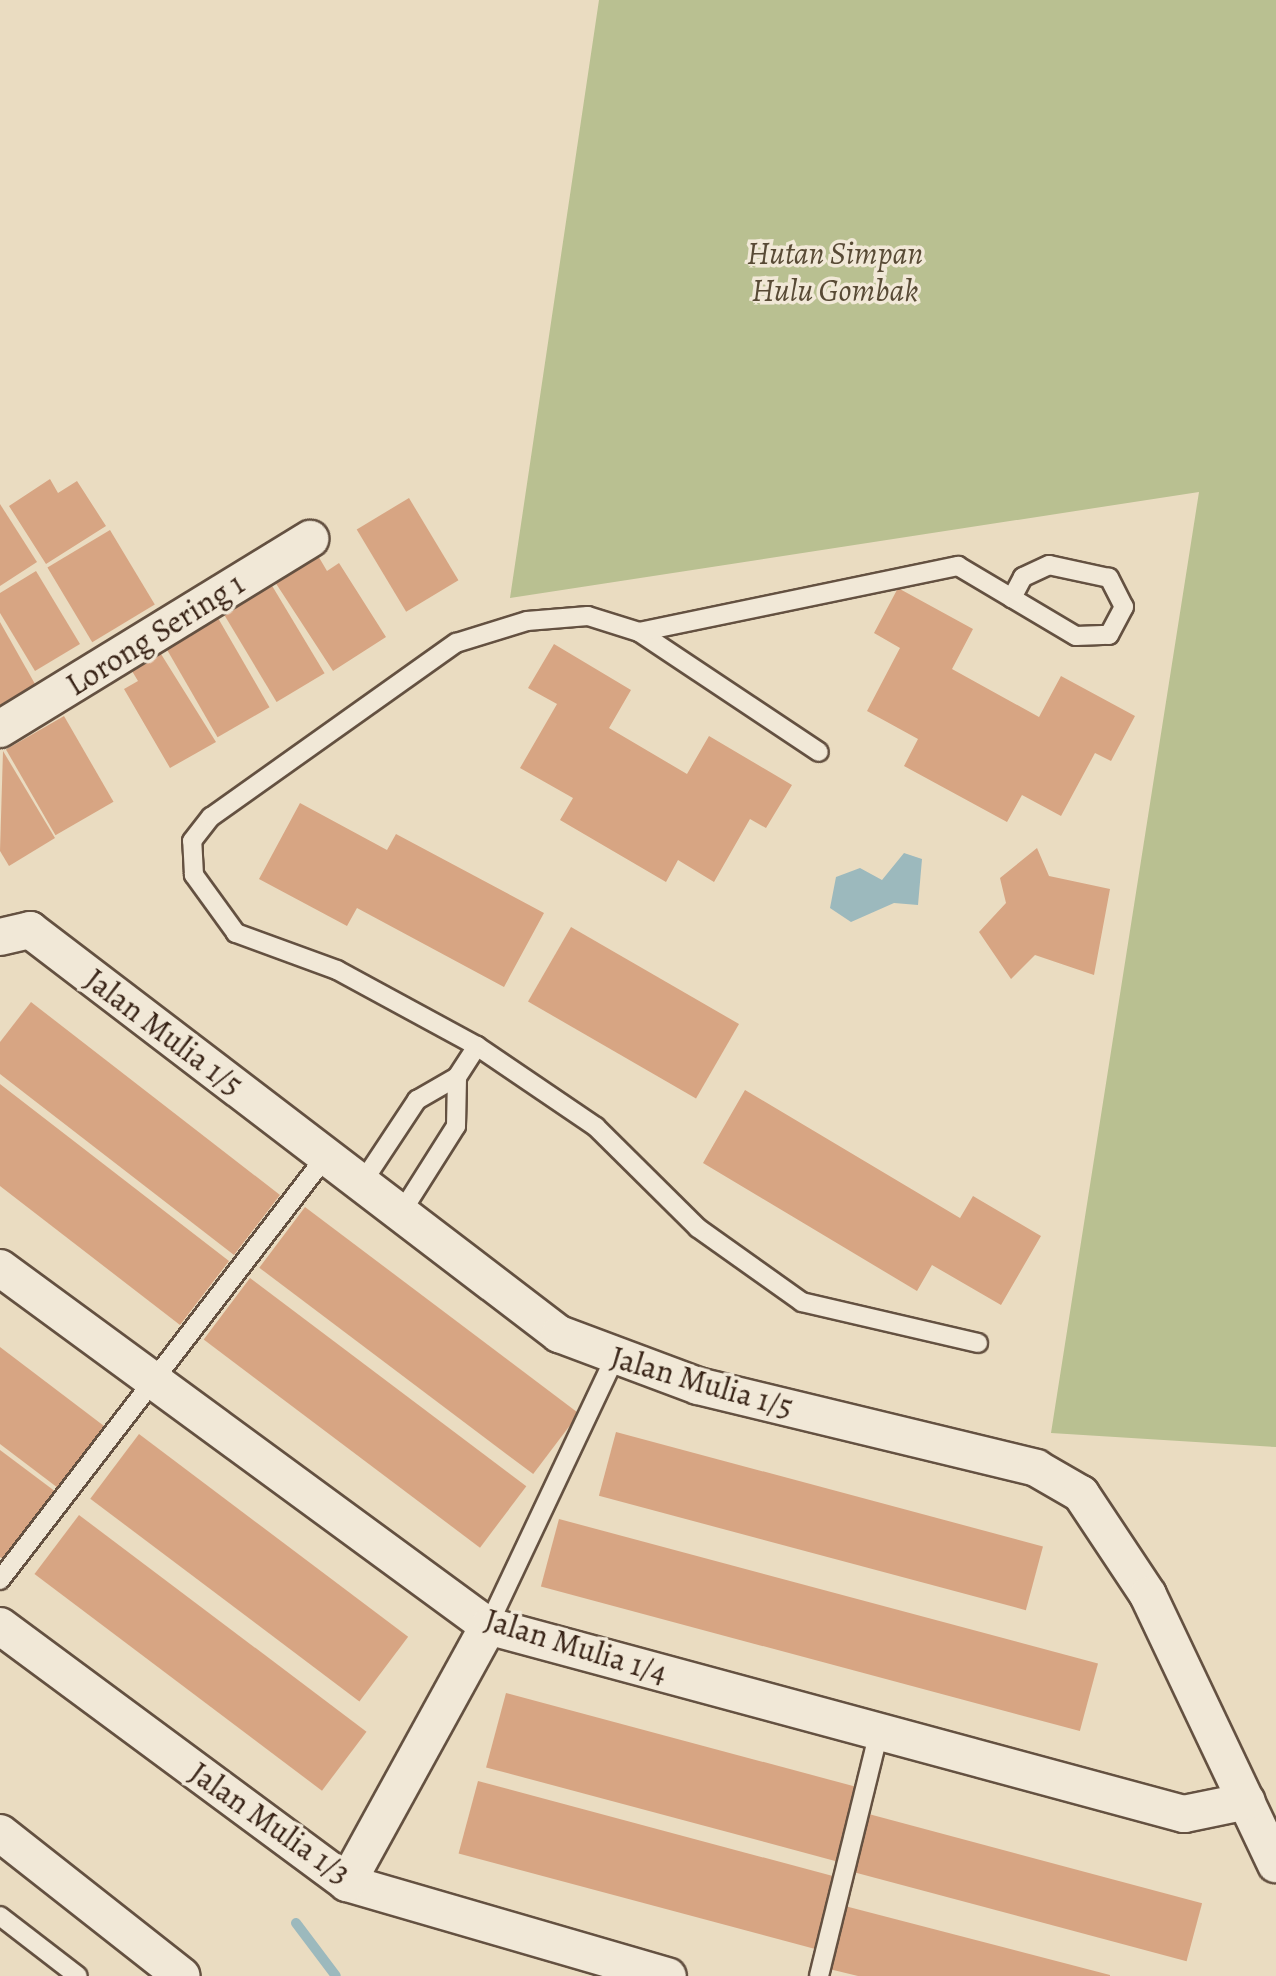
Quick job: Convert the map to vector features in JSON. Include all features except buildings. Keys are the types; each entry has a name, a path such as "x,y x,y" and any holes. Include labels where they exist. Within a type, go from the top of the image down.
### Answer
{"street":[{"name":"Lorong Sering 1","path":"0,729 310,539"},
{"name":"Jalan Mulia 1/5","path":"15,933 326,1156 559,1334 614,1359 1036,1468 1081,1494 1148,1595 1276,1864"},
{"name":"Jalan Mulia 1/4","path":"0,1268 488,1626 1184,1814 1247,1801"},
{"name":"Jalan Mulia 1/3","path":"0,1626 347,1883 668,1976"},
{"path":"347,1883 488,1626"},
{"path":"0,1833 182,1976"}],"lane":[{"path":"639,632 958,566 1076,636 1109,635 1124,607 1109,578 1049,565 1023,577 1012,598"},
{"path":"819,752 639,632 588,616 527,621 456,643 211,817 192,841 194,875 236,933 337,970 477,1046 596,1127 698,1228 802,1302 978,1343"},
{"path":"362,1183 417,1100 457,1077 477,1046"},
{"path":"401,1213 456,1126 457,1077"},
{"path":"0,1580 326,1156"},
{"path":"488,1626 614,1359"},
{"path":"819,1976 879,1732"},
{"path":"0,1916 78,1976"}],"green space":[{"name":"Hutan Simpan Hulu Gombak","path":"599,0 1276,0 1276,1447 1051,1433 1199,492 510,598"}],"water":[{"path":"904,853 922,859 918,905 894,903 851,922 830,908 836,877 860,868 882,880"}],"waterway":[{"path":"296,1923 336,1976"}]}
